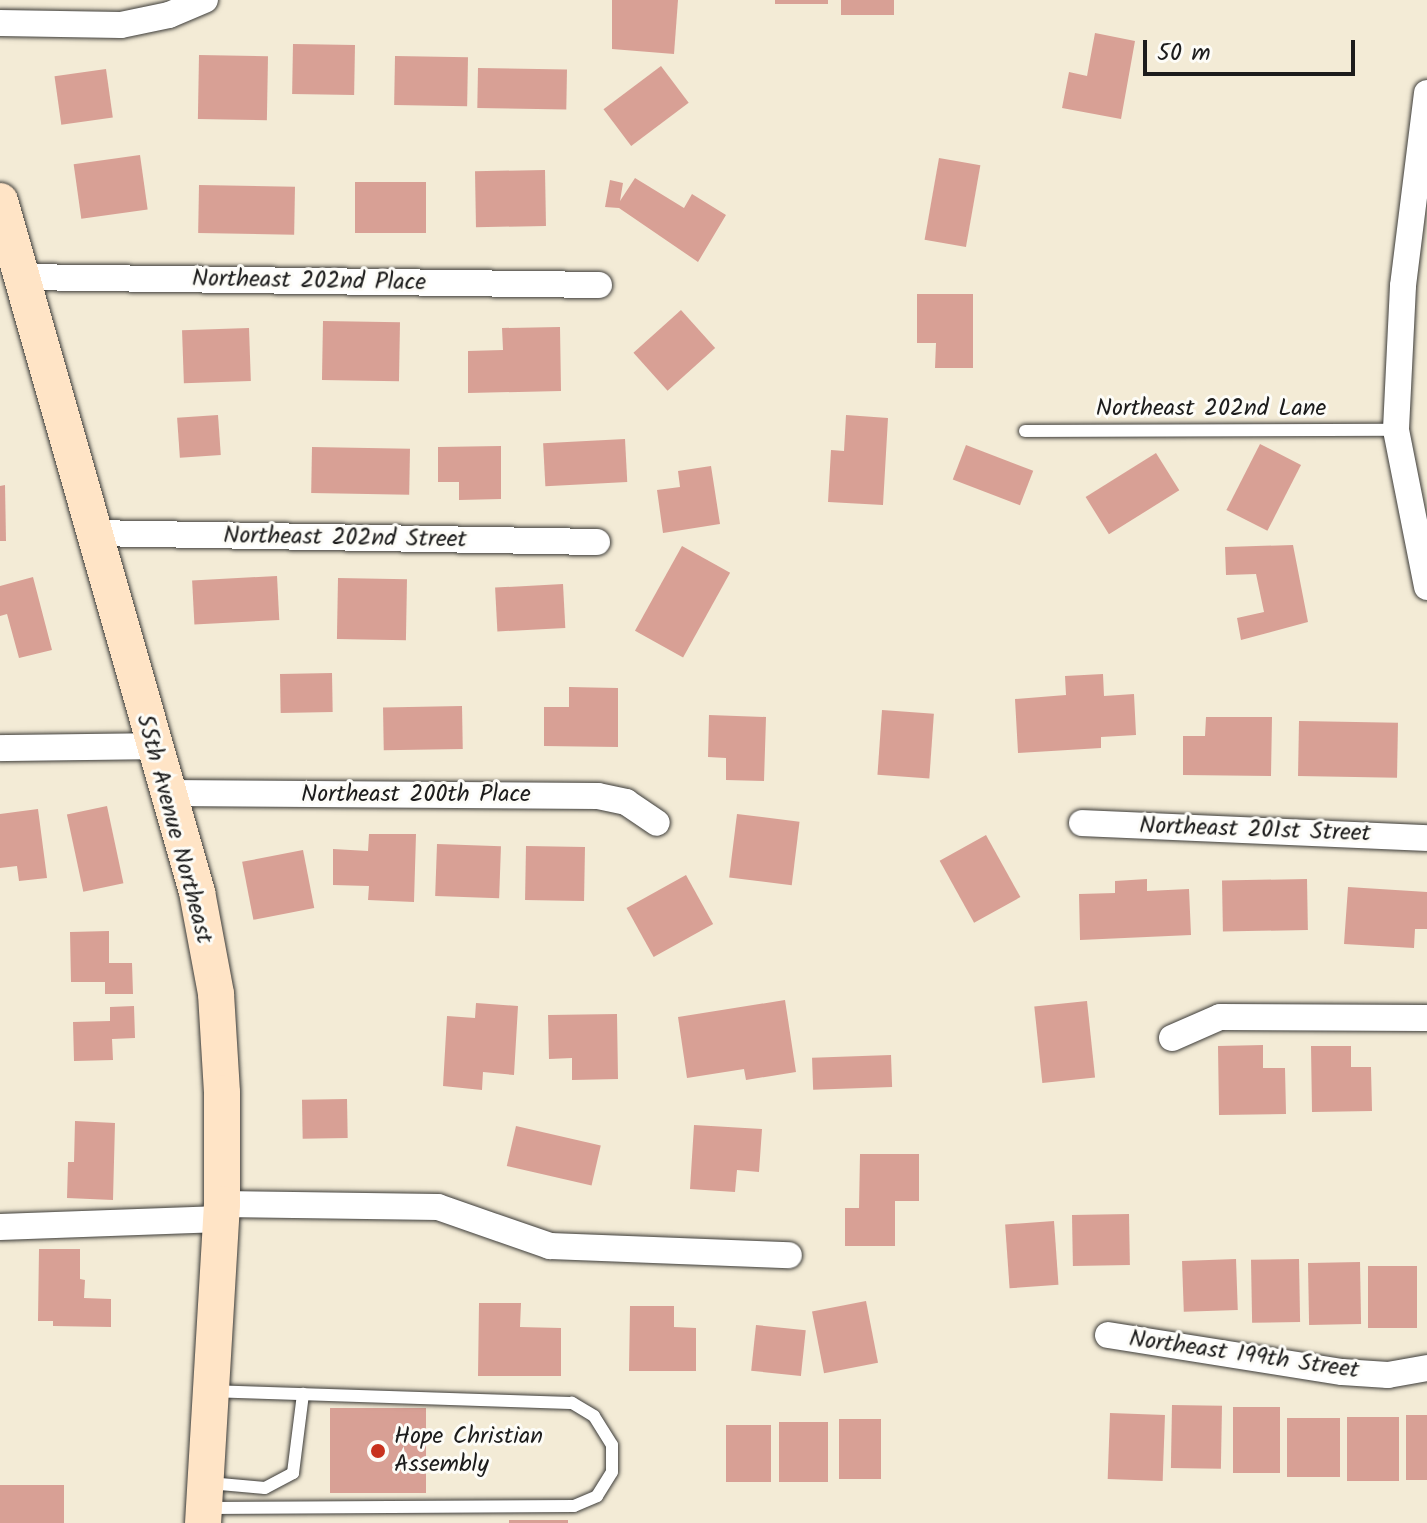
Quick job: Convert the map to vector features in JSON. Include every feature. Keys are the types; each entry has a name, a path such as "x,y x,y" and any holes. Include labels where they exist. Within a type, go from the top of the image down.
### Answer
{"main road":[{"name":"55th Avenue Northeast","path":"0,201 92,533 197,892 216,994 222,1093 222,1212 204,1504"}],"street":[{"path":"0,23 121,25 169,15 205,0"},
{"path":"1427,93 1403,286 1396,430 1427,587"},
{"name":"Northeast 202nd Place","path":"20,277 599,285"},
{"name":"Northeast 202nd Street","path":"92,533 597,542"},
{"path":"0,748 153,746"},
{"name":"Northeast 200th Place","path":"168,793 598,796 626,802 657,823"},
{"name":"Northeast 201st Street","path":"1082,823 1427,838"},
{"path":"1172,1038 1220,1017 1427,1018"},
{"path":"0,1227 222,1212 438,1207 550,1246 789,1255"},
{"name":"Northeast 199th Street","path":"1108,1335 1342,1372 1388,1375 1427,1368"}],"lane":[{"name":"Northeast 202nd Lane","path":"1025,431 1396,430"},
{"path":"204,1504 574,1506 597,1496 612,1472 612,1445 594,1416 572,1403 211,1390"},
{"path":"204,1504 265,1488 293,1473 303,1394"}],"building":[{"path":"612,0 678,0 674,54 612,49"},
{"path":"775,0 828,0 828,4 775,4"},
{"path":"841,0 894,0 894,15 841,15"},
{"path":"1095,33 1135,41 1121,119 1062,108 1069,72 1087,76"},
{"path":"293,44 355,45 354,95 292,94"},
{"path":"199,55 268,56 267,120 198,119"},
{"path":"395,56 468,57 467,106 394,105"},
{"path":"661,66 689,103 631,146 603,109"},
{"path":"478,68 567,70 566,110 477,108"},
{"path":"106,69 113,118 61,125 55,76"},
{"path":"140,155 148,209 81,219 74,164"},
{"path":"939,158 980,165 966,247 925,240"},
{"path":"545,170 546,226 476,227 475,171"},
{"path":"635,178 684,208 692,194 726,215 698,262 619,208 605,207 610,180 623,183 620,201"},
{"path":"355,182 426,182 426,233 355,233"},
{"path":"199,185 295,187 294,235 198,233"},
{"path":"917,294 973,294 973,368 935,368 936,343 917,343"},
{"path":"681,310 715,348 668,391 633,353"},
{"path":"323,321 400,322 399,381 322,380"},
{"path":"560,327 561,391 468,393 468,351 503,350 502,328"},
{"path":"249,328 251,381 184,383 182,330"},
{"path":"218,415 221,455 180,458 177,418"},
{"path":"846,415 888,418 883,505 828,502 831,450 844,451"},
{"path":"625,439 627,482 545,486 543,443"},
{"path":"1260,444 1301,465 1267,531 1226,510"},
{"path":"966,445 1033,471 1020,505 953,480"},
{"path":"501,446 501,499 459,500 459,482 438,482 438,447"},
{"path":"312,447 410,449 409,495 311,493"},
{"path":"1156,453 1179,490 1109,534 1086,497"},
{"path":"711,466 720,524 663,533 657,490 680,487 678,471"},
{"path":"5,485 6,541 0,541 0,486"},
{"path":"1293,545 1308,622 1241,640 1237,618 1264,612 1256,574 1226,575 1225,547"},
{"path":"682,546 730,573 683,658 635,631"},
{"path":"277,576 279,620 194,624 192,580"},
{"path":"33,577 52,650 19,658 7,614 0,616 0,586"},
{"path":"338,578 407,579 406,640 337,639"},
{"path":"563,584 565,628 497,631 495,588"},
{"path":"332,673 333,712 281,713 280,674"},
{"path":"1103,674 1104,696 1134,694 1136,735 1101,737 1101,748 1018,753 1015,699 1066,695 1065,676"},
{"path":"569,687 618,688 618,747 544,746 544,707 569,707"},
{"path":"462,706 463,749 384,750 383,707"},
{"path":"882,710 934,714 929,778 877,775"},
{"path":"709,715 766,717 764,781 726,780 726,758 708,757"},
{"path":"1206,717 1272,717 1271,776 1183,775 1183,736 1205,736"},
{"path":"1299,721 1398,723 1397,778 1298,776"},
{"path":"107,806 123,883 83,892 67,815"},
{"path":"38,809 47,878 19,881 17,866 0,868 0,814"},
{"path":"737,814 800,822 792,885 729,878"},
{"path":"369,834 416,834 414,902 368,900 369,886 333,885 333,849 368,851"},
{"path":"986,835 1020,897 974,923 940,861"},
{"path":"437,844 501,846 499,898 435,896"},
{"path":"526,846 585,847 584,901 525,900"},
{"path":"303,850 314,908 253,920 242,862"},
{"path":"686,875 713,924 654,957 627,908"},
{"path":"1147,879 1147,891 1189,889 1191,935 1080,940 1079,894 1115,893 1115,881"},
{"path":"1307,879 1308,930 1223,931 1222,880"},
{"path":"1348,887 1427,892 1427,929 1415,929 1414,948 1344,944"},
{"path":"109,931 109,963 132,963 133,994 105,994 105,982 71,982 70,932"},
{"path":"785,1000 796,1072 746,1080 744,1069 687,1078 678,1017"},
{"path":"1087,1001 1095,1078 1042,1083 1034,1007"},
{"path":"476,1003 518,1006 514,1075 483,1072 482,1090 443,1086 447,1016 475,1018"},
{"path":"134,1006 135,1038 112,1039 113,1060 74,1061 73,1022 110,1021 110,1007"},
{"path":"617,1014 618,1079 572,1080 572,1058 549,1059 548,1015"},
{"path":"1263,1045 1263,1068 1285,1068 1286,1114 1219,1115 1218,1046"},
{"path":"1311,1046 1351,1046 1351,1067 1371,1067 1372,1111 1312,1112"},
{"path":"891,1055 892,1087 813,1090 812,1058"},
{"path":"347,1099 348,1138 303,1139 302,1100"},
{"path":"75,1121 115,1123 113,1200 67,1198 68,1162 74,1162"},
{"path":"694,1125 762,1129 759,1172 737,1170 735,1192 690,1189"},
{"path":"516,1126 601,1146 592,1186 507,1166"},
{"path":"860,1154 919,1154 919,1201 895,1201 895,1246 845,1246 845,1208 859,1208"},
{"path":"1129,1214 1130,1265 1073,1266 1072,1215"},
{"path":"1054,1221 1058,1285 1010,1288 1005,1224"},
{"path":"39,1249 80,1249 80,1279 85,1280 84,1298 111,1299 111,1327 53,1326 53,1321 38,1321"},
{"path":"1236,1259 1238,1310 1184,1312 1182,1261"},
{"path":"1299,1259 1300,1322 1252,1323 1251,1260"},
{"path":"1360,1262 1361,1324 1309,1325 1308,1263"},
{"path":"1368,1266 1417,1266 1417,1328 1368,1328"},
{"path":"866,1301 878,1363 824,1373 812,1311"},
{"path":"479,1303 521,1303 520,1327 561,1328 561,1376 478,1376"},
{"path":"630,1306 674,1306 674,1327 696,1328 696,1371 629,1371"},
{"path":"756,1325 806,1330 801,1376 751,1371"},
{"path":"1172,1405 1222,1406 1221,1469 1171,1468"},
{"path":"1233,1407 1280,1407 1280,1473 1233,1473"},
{"name":"Hope Christian Assembly","path":"330,1408 426,1408 426,1493 330,1493"},
{"path":"1110,1413 1165,1415 1163,1481 1108,1479"},
{"path":"1406,1415 1427,1415 1427,1480 1406,1480"},
{"path":"1347,1417 1399,1417 1399,1481 1347,1481"},
{"path":"1287,1418 1340,1418 1340,1477 1287,1477"},
{"path":"839,1419 881,1419 881,1479 839,1479"},
{"path":"779,1422 828,1422 828,1482 779,1482"},
{"path":"726,1425 771,1425 771,1482 726,1482"},
{"path":"0,1485 64,1485 64,1523 0,1523"},
{"path":"509,1520 568,1520 568,1523 509,1523"}],"place":[{"name":"Hope Christian Assembly","path":"378,1451"}]}
